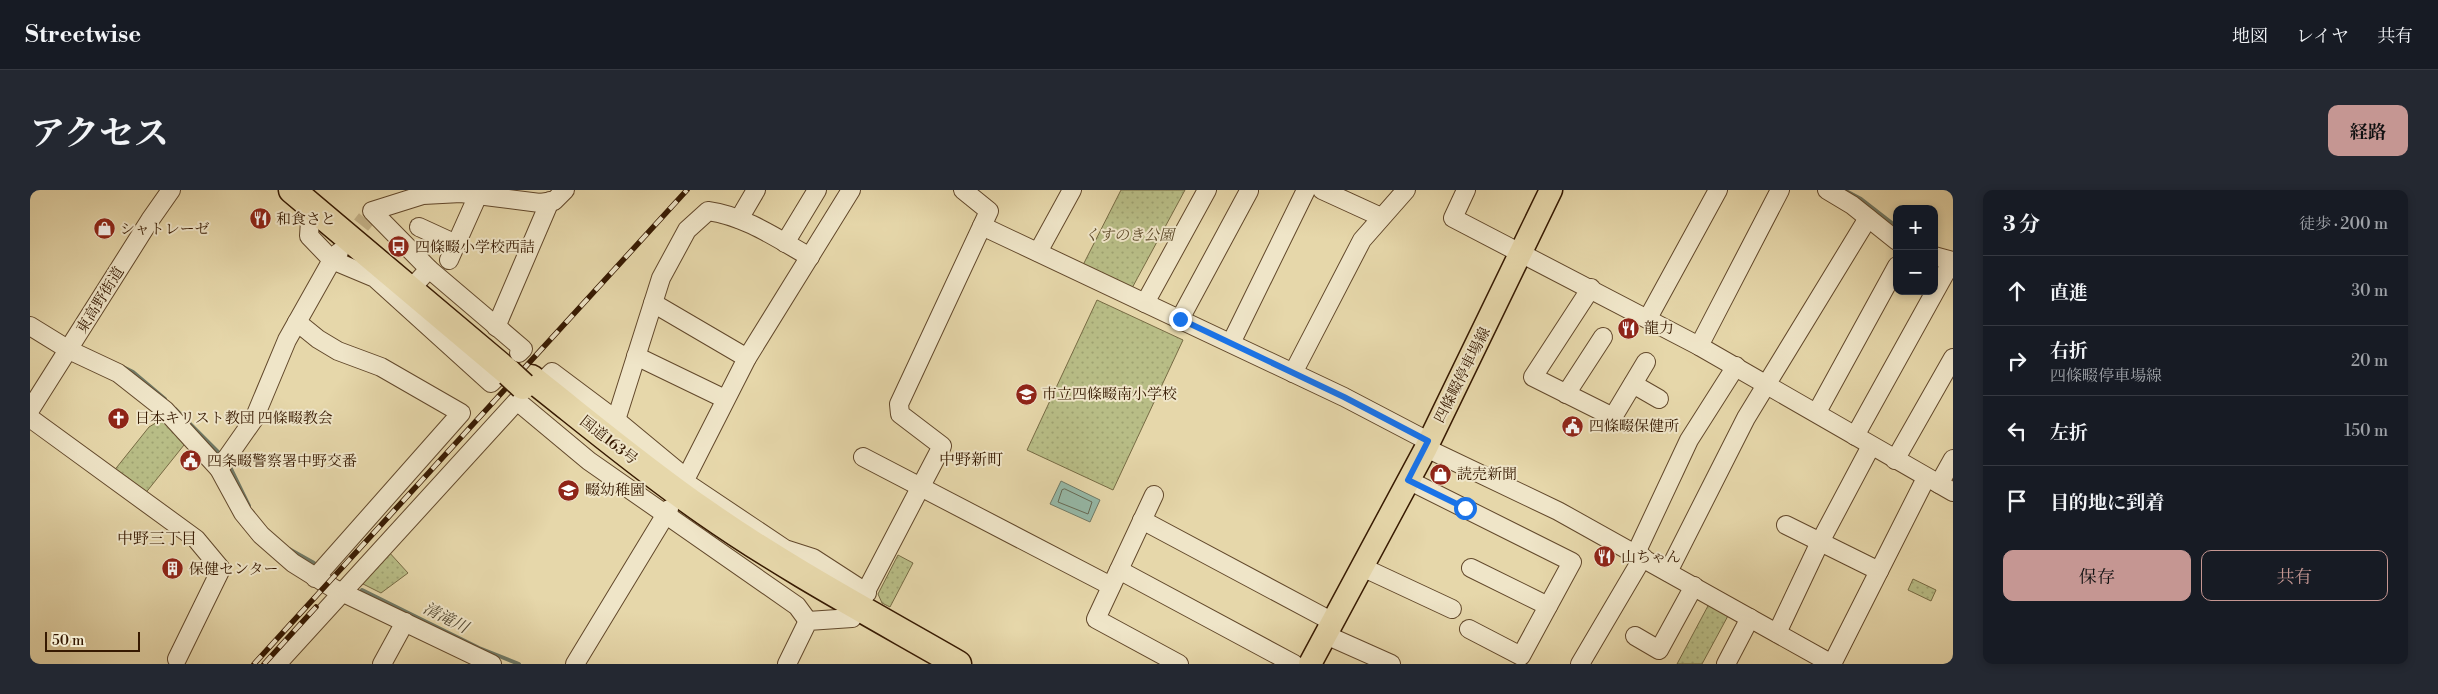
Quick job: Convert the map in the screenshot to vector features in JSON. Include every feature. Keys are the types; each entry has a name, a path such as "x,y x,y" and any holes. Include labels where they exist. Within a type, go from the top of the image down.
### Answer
{"highway":[{"name":"国道163号","path":"306,195 423,275 520,379"},
{"name":"国道163号","path":"306,195 520,379 706,513 958,664"},
{"name":"国道163号","path":"860,606 926,663"}],"main road":[{"name":"四條畷停車場線","path":"1310,664 1427,444 1551,190"}],"street":[{"name":"東高野街道","path":"30,410 171,190"},
{"path":"277,664 343,592 520,379 523,348 423,275 369,215 423,195 473,193 540,203 554,200 565,190"},
{"path":"739,219 756,190"},
{"path":"785,243 817,190"},
{"path":"686,484 725,399 747,358 851,190"},
{"path":"787,664 808,620 860,606 942,446 900,414 899,404 989,211 963,190"},
{"path":"1038,252 1072,190"},
{"path":"1144,302 1207,190"},
{"path":"1322,190 1381,217"},
{"path":"1294,373 1362,240 1406,190"},
{"path":"1466,190 1452,218 1522,252 1736,366 1939,485"},
{"path":"1648,318 1718,190"},
{"path":"1699,346 1780,190"},
{"path":"1827,190 1893,238"},
{"path":"1180,319 1249,191"},
{"path":"1231,343 1300,192"},
{"path":"419,227 453,252 473,193"},
{"path":"306,195 309,236 336,256 375,278 491,383 552,372 616,420 686,484 785,549 813,558 860,606"},
{"path":"496,327 550,201"},
{"path":"616,420 661,278 687,230 708,211 726,213 810,256"},
{"path":"1668,572 1708,488 1767,383 1868,218"},
{"path":"982,226 1294,373 1639,555 1777,633 1824,662 1879,571 1939,485 1953,459"},
{"path":"219,469 254,419 297,322 336,256"},
{"path":"1855,436 1952,261 1938,257"},
{"path":"1817,412 1893,273"},
{"path":"1591,288 1533,376 1613,417 1646,362"},
{"path":"653,303 747,358"},
{"path":"297,322 318,339 338,351 381,367 461,413 315,578"},
{"path":"30,326 69,350 118,373 141,389 198,444 219,469 242,513 261,535 315,578 492,664"},
{"path":"1566,394 1603,337"},
{"path":"636,356 725,399"},
{"path":"1895,460 1953,358"},
{"path":"1580,664 1639,555 1689,440 1736,366"},
{"path":"520,379 589,462 667,511 797,606 808,620"},
{"path":"1633,384 1659,399"},
{"path":"30,418 196,539 221,568 177,660"},
{"path":"1777,633 1820,542 1871,446"},
{"path":"863,457 1111,586"},
{"path":"1408,480 1572,562 1522,660 1469,629"},
{"path":"1154,495 1096,619 1179,664"},
{"path":"575,664 667,511"},
{"path":"1142,520 1391,664"},
{"path":"1786,525 1879,571"},
{"path":"1362,566 1452,609"},
{"path":"1471,568 1548,606"},
{"path":"1119,570 1294,664"},
{"path":"1635,636 1659,650 1694,586"},
{"path":"1726,664 1750,618"},
{"path":"382,664 404,622"}],"green space":[{"name":"くすのき公園","path":"1121,190 1185,190 1131,290 1082,267"},
{"path":"1097,300 1183,340 1113,490 1027,450"},
{"path":"164,418 188,440 144,495 113,472 149,427"},
{"path":"388,551 408,573 381,593 363,584 360,580"},
{"path":"898,555 913,563 890,607 882,603 878,594"},
{"path":"1913,579 1936,590 1931,601 1908,590"},
{"path":"1709,604 1729,614 1702,664 1677,664"}],"water":[{"path":"1061,481 1100,500 1090,522 1050,504"}],"waterway":[{"path":"1844,190 1861,199 1893,224"},
{"name":"清滝川","path":"123,367 133,372 165,399"},
{"name":"清滝川","path":"175,409 218,452"},
{"name":"清滝川","path":"229,465 249,506"},
{"name":"清滝川","path":"289,549 314,563"},
{"name":"清滝川","path":"362,590 479,648 519,664"}],"tunnel":[{"path":"344,246 366,219"}],"railway":[{"path":"254,664 687,190"},
{"path":"264,664 316,607"}],"place":[{"name":"和食さと","path":"260,219"},
{"name":"シャトレーゼ","path":"104,229"},
{"name":"四條畷小学校西詰","path":"399,247"},
{"name":"龍力","path":"1628,328"},
{"name":"市立四條畷南小学校","path":"1026,394"},
{"name":"日本キリスト教団 四條畷教会","path":"119,418"},
{"name":"四條畷保健所","path":"1573,426"},
{"name":"四条畷警察署中野交番","path":"191,461"},
{"name":"読売新聞","path":"1441,474"},
{"name":"畷幼稚園","path":"569,490"},
{"name":"山ちゃん","path":"1605,557"},
{"name":"保健センター","path":"173,569"}],"district":[{"name":"中野新町","path":"971,459"},
{"name":"中野三丁目","path":"157,538"}],"route":[{"path":"1180,319 1344,397 1428,441 1408,480 1465,508"}]}
